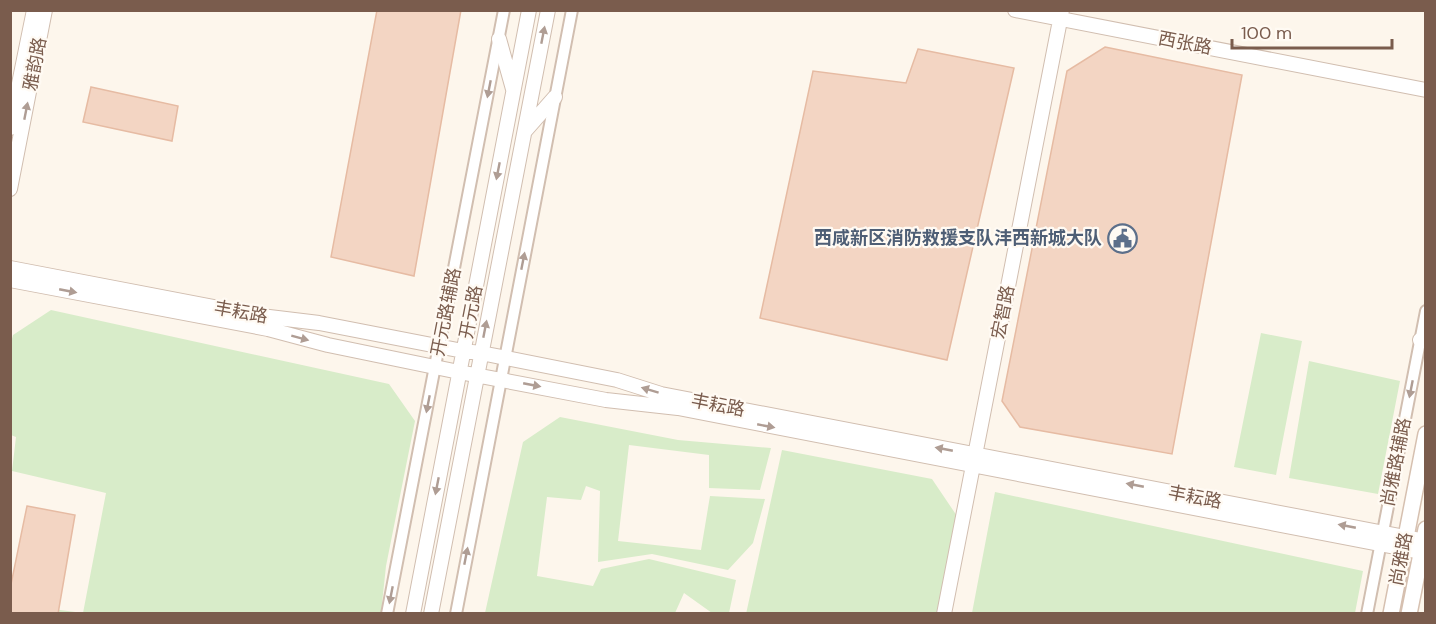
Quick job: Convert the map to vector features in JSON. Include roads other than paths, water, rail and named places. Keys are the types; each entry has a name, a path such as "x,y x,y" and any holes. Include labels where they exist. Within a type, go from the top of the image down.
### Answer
{"main road":[{"name":"尚雅路","path":"1391,614 1425,434"},
{"name":"尚雅路","path":"1409,614 1424,543"}],"street":[{"name":"雅韵路","path":"10,128 34,10"},
{"name":"雅韵路","path":"10,189 45,10"},
{"name":"开元路辅路","path":"387,614 504,10"},
{"name":"开元路","path":"413,614 529,10"},
{"name":"开元路","path":"431,614 548,10"},
{"path":"456,614 572,10"},
{"name":"西张路","path":"1015,10 1061,15 1425,90"},
{"name":"宏智路","path":"944,614 1061,15"},
{"path":"499,39 513,92"},
{"path":"524,132 555,97"},
{"name":"丰耘路","path":"10,268 261,316 319,323 504,357 617,380 661,394 973,460"},
{"name":"丰耘路","path":"10,280 268,329 328,345 606,400 678,408 973,460 1404,543 1424,543"},
{"name":"尚雅路辅路","path":"1367,614 1423,340 1425,311"}],"place":[{"name":"西咸新区消防救援支队沣西新城大队","path":"1123,238"}]}
